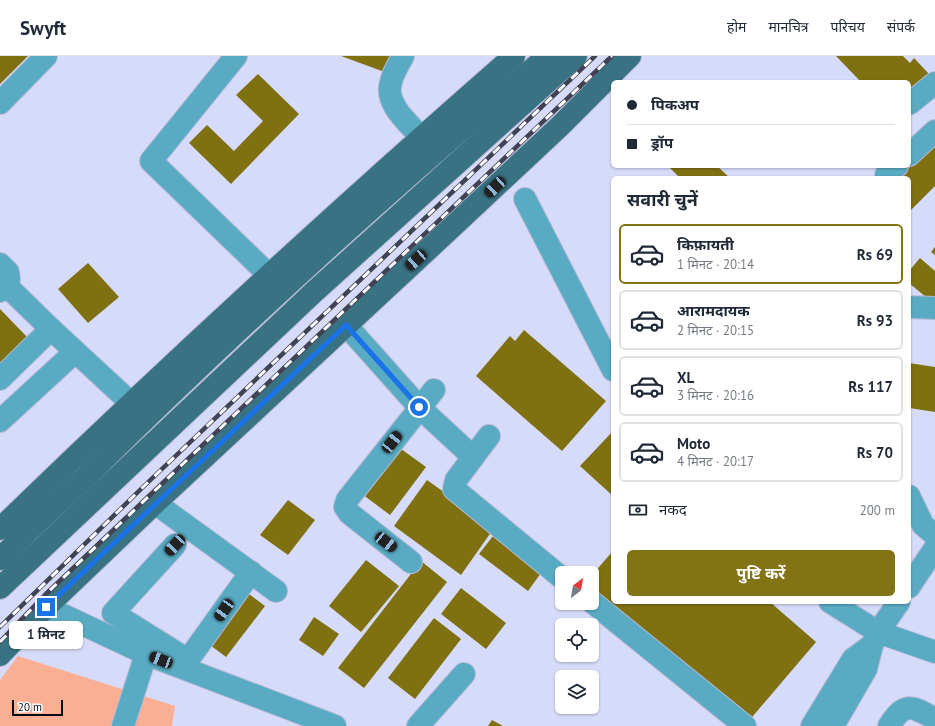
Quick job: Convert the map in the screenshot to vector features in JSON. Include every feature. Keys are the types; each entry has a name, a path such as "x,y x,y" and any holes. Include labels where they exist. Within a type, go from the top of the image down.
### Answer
{"main road":[{"path":"0,529 130,403 269,275 421,137 514,56"},
{"path":"0,559 145,418 302,270 470,122 548,56"},
{"path":"0,588 315,291 576,56"},
{"path":"0,655 46,607 155,503 512,171 630,56"}],"street":[{"path":"0,103 46,56"},
{"path":"236,56 151,161 269,275"},
{"path":"403,56 390,83 390,97 397,110 421,137"},
{"path":"911,103 933,89"},
{"path":"911,153 935,131"},
{"path":"525,199 611,366"},
{"path":"0,264 8,272 9,279 3,288 51,329 130,403"},
{"path":"911,307 935,308"},
{"path":"346,325 419,407 473,457"},
{"path":"0,379 51,329"},
{"path":"0,421 75,352"},
{"path":"411,562 349,513 345,507 347,500 419,407 434,390"},
{"path":"489,436 456,480 454,489 555,572"},
{"path":"911,500 923,525 935,534"},
{"path":"155,503 276,591"},
{"path":"175,545 113,613 188,660 250,572"},
{"path":"911,584 935,548"},
{"path":"832,604 875,638 935,652"},
{"path":"812,726 853,659 875,638 898,604"},
{"path":"46,607 146,654 335,726"},
{"path":"599,608 745,726"},
{"path":"833,726 866,670 875,638"},
{"path":"123,726 146,654"},
{"path":"418,726 464,674"},
{"path":"889,726 896,714 905,708 914,708 935,719"}],"shaded area":[{"path":"18,656 175,706 172,726 0,726 0,680"}],"building":[{"path":"0,56 28,56 0,84"},
{"path":"341,56 397,56 390,74"},
{"path":"836,56 903,56 910,63 914,58 929,74 911,91 911,80 859,80"},
{"path":"258,74 299,114 231,184 189,143 207,125 234,151 263,121 236,95"},
{"path":"935,143 935,186 911,210 911,176 896,176 904,173 911,168 911,166"},
{"path":"670,168 719,168 728,176 678,176"},
{"path":"935,247 935,255 931,252"},
{"path":"920,258 935,271 935,299 932,302 911,285 911,269"},
{"path":"88,263 119,297 88,323 58,289"},
{"path":"0,309 28,338 0,366"},
{"path":"524,330 606,401 562,451 476,376 510,336 515,341"},
{"path":"911,363 935,367 935,412 911,408"},
{"path":"611,433 611,494 580,466"},
{"path":"397,446 426,467 390,515 362,494"},
{"path":"427,480 494,528 461,575 394,526"},
{"path":"288,500 315,520 288,555 260,535"},
{"path":"493,536 541,573 528,591 479,554"},
{"path":"611,553 611,604 772,604 816,642 747,723 599,596 599,567"},
{"path":"366,560 399,586 361,632 329,606"},
{"path":"421,561 447,582 364,688 338,668"},
{"path":"461,588 506,623 486,649 441,614"},
{"path":"249,594 265,606 226,657 210,645"},
{"path":"314,617 339,634 323,656 299,640"},
{"path":"434,618 461,639 415,699 388,678"},
{"path":"492,720 503,726 488,726"}],"railway":[{"path":"0,627 142,488 595,56"},
{"path":"0,642 46,594 612,56"}],"route":[{"path":"46,607 346,325 419,407"}]}
